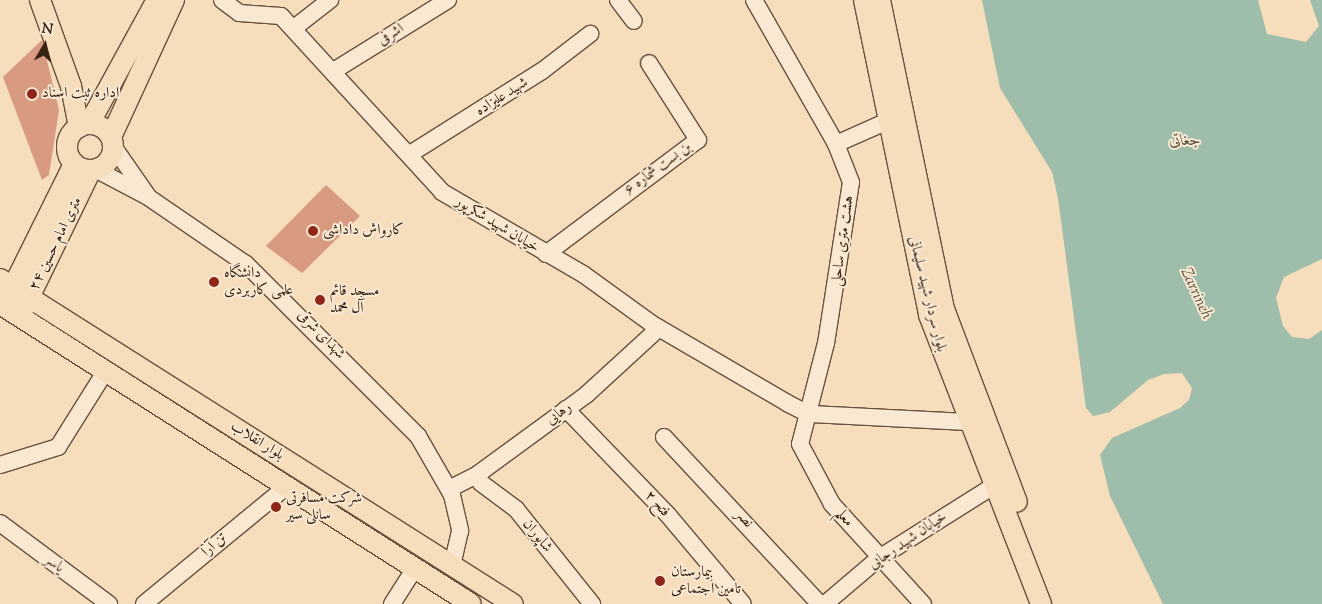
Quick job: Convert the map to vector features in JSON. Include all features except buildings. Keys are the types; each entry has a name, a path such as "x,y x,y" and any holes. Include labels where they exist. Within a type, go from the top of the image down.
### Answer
{"main road":[{"path":"40,0 84,125"},
{"path":"157,0 84,125 67,144 87,168 109,160 112,142 174,0"},
{"name":"بلوار سردار شهید سلیمانی","path":"864,0 930,315 969,422 1041,604"},
{"name":"بلوار سردار شهید سلیمانی","path":"880,0 944,309 1056,604"},
{"path":"84,125 102,127 112,142"},
{"name":"۲۴ متری امام حسین","path":"1,305 14,288 87,168"},
{"name":"۲۴ متری امام حسین","path":"14,288 20,317"},
{"name":"بلوار انقلاب","path":"14,288 513,604"},
{"name":"بلوار انقلاب","path":"1,305 471,604"},
{"path":"441,584 452,565"}],"street":[{"name":"خیابان شهید شکرپور","path":"222,0 239,13 281,16 335,70 442,192 583,274 660,328 809,414"},
{"path":"294,28 330,0"},
{"name":"اشرفی","path":"335,70 448,0"},
{"path":"618,0 634,21"},
{"name":"هشت متری ساحلی","path":"754,0 836,144 851,182 843,250 809,414"},
{"name":"شهید علیزاده","path":"410,154 542,71 590,34"},
{"name":"بن بست شماره ۶","path":"546,254 698,140 649,63"},
{"path":"836,144 888,121"},
{"path":"112,142 148,197"},
{"name":"شهدای شرقی","path":"87,168 148,197 246,264 287,300 418,436 449,489 460,531 452,565"},
{"name":"رهایی","path":"449,489 478,474 566,409 660,328"},
{"path":"0,465 58,446 105,372"},
{"name":"فتح ۲","path":"566,409 668,515 743,604"},
{"path":"809,414 969,422"},
{"name":"معلم","path":"809,414 800,444 832,504 879,558 923,604"},
{"name":"نصر","path":"664,437 820,604"},
{"name":"شاپوران","path":"478,474 481,483 516,509 592,604"},
{"name":"خیابان شهید رجایی","path":"825,604 879,558 995,485"},
{"name":"تن آرا","path":"144,604 286,486"},
{"name":"یاسر","path":"0,523 109,604"},
{"path":"392,604 415,568"}],"water":[{"name":"جغاتی","path":"982,0 1258,0 1267,34 1306,42 1319,26 1310,0 1322,0 1322,259 1284,277 1276,298 1283,326 1292,337 1309,339 1322,330 1322,604 1163,604 1110,496 1100,455 1112,438 1180,408 1189,400 1192,388 1182,373 1164,374 1148,380 1110,412 1093,416 1086,408 1058,198 1052,172 1000,88"}],"place":[{"name":"اداره ثبت اسناد","path":"32,94"},
{"name":"کارواش داداشی","path":"313,231"},
{"name":"دانشگاه علمی کاربردی","path":"214,282"},
{"name":"مسجد قائم آل محمد","path":"320,300"},
{"name":"شرکت مسافرتی سانلی سیر","path":"276,507"},
{"name":"بیمارستان تامین اجتماعی","path":"660,581"}],"water label":[{"name":"Zarrineh","path":"1195,294"}]}
